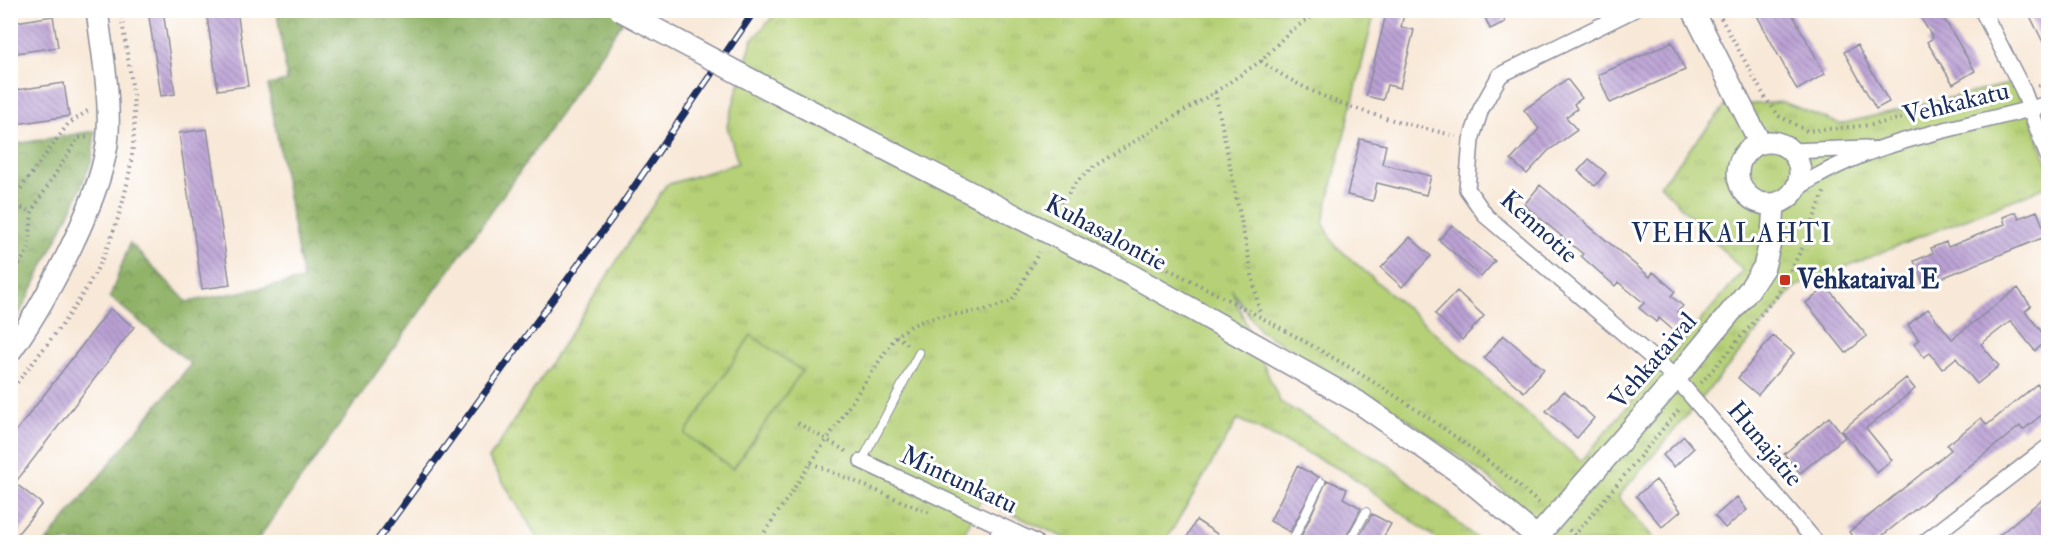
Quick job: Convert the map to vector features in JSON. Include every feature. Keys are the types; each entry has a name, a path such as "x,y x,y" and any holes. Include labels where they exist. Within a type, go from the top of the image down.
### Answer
{"street":[{"path":"10,352 46,298 102,169 108,135 107,98 97,10"},
{"name":"Kuhasalontie","path":"620,10 776,93 1129,274 1358,402 1420,444 1540,540"},
{"name":"Kennotie","path":"1633,10 1500,75 1481,109 1471,140 1467,189 1486,216 1676,378"},
{"path":"1693,10 1760,143"},
{"path":"1982,10 2023,90 2049,157"},
{"name":"Vehkakatu","path":"1796,189 1823,170 1875,148 2049,104"},
{"path":"1760,143 1782,145 1791,152 1798,163 1800,176 1796,189 1786,199 1774,204 1762,204 1751,199 1743,191 1738,180 1738,168 1742,157 1750,148 1760,143"},
{"name":"Vehkakatu","path":"1791,152 1875,148"},
{"name":"Vehkataival","path":"1540,540 1555,517 1749,290 1764,267 1772,235 1774,204"},
{"name":"Hunajatie","path":"1676,378 1816,543"},
{"path":"1925,543 2049,447"},
{"name":"Mintunkatu","path":"862,461 1035,543"},
{"path":"994,543 1002,527"}],"lane":[{"path":"862,461 920,352"},
{"path":"1292,543 1321,482"},
{"path":"1349,543 1366,512"}],"path":[{"path":"1062,204 1076,182 1096,165 1261,62 1288,33 1321,10"},
{"path":"1717,10 1766,99 1779,116 1807,131 1871,125 2049,82"},
{"path":"1261,62 1291,83 1370,114 1471,140"},
{"path":"1215,92 1260,315 1454,434 1555,517 1581,543"},
{"path":"32,211 10,204 68,124 107,98"},
{"path":"10,280 30,248 32,211 78,138 108,135"},
{"path":"798,423 862,461"},
{"path":"811,463 935,516"}],"green space":[{"path":"277,11 630,11 535,150 256,542 46,542 191,364 110,297 130,243 187,302 303,280 268,85 287,81"},
{"path":"778,11 1375,11 1323,222 1335,245 1581,461 1743,271 1660,185 1725,106 1783,102 1840,124 2018,82 2048,165 2048,186 1795,287 1618,497 1657,542 1559,542 1490,479 1406,418 1260,331 1231,289 1280,402 1390,466 1481,542 1441,542 1347,473 1238,419 1165,542 1074,542 981,500 960,542 540,542 489,459 666,185 738,163 727,126 752,40"},
{"path":"95,131 92,160 76,200 11,331 11,145"},
{"path":"751,335 802,371 733,469 685,434"}],"building":[{"path":"148,10 163,10 175,94 161,96"},
{"path":"206,10 237,10 248,86 218,90"},
{"path":"1387,10 1405,10 1401,27 1414,30 1400,88 1387,85 1383,100 1366,96"},
{"path":"1482,10 1500,10 1505,22 1490,29"},
{"path":"1754,10 1790,10 1825,74 1797,90"},
{"path":"1916,10 1939,10 1975,71 1953,84 1927,42 1933,38"},
{"path":"2027,10 2049,10 2049,54"},
{"path":"53,16 58,47 10,54 10,23"},
{"path":"1672,42 1685,70 1610,103 1598,75"},
{"path":"1857,45 1889,102 1876,109 1844,52"},
{"path":"1567,79 1582,98 1574,104 1577,109 1566,117 1577,130 1548,151 1527,174 1511,160 1539,129 1524,110"},
{"path":"64,83 69,116 10,125 10,91"},
{"path":"207,129 230,285 202,289 179,133"},
{"path":"1360,139 1386,145 1382,164 1431,176 1426,195 1377,183 1373,201 1347,195"},
{"path":"1589,159 1606,173 1595,186 1578,171"},
{"path":"1540,185 1650,277 1653,272 1675,291 1671,296 1683,306 1677,312 1684,318 1673,330 1659,318 1656,322 1639,308 1644,303 1618,282 1615,286 1581,256 1583,254 1524,205"},
{"path":"2037,211 2047,236 1924,285 1914,261 1933,253 1931,248 1946,242 1948,247 2005,224 2003,217 2016,212 2019,218"},
{"path":"1452,225 1495,261 1481,277 1439,240"},
{"path":"1410,237 1431,256 1402,287 1381,268"},
{"path":"1827,287 1867,336 1846,353 1806,303"},
{"path":"2018,288 2031,306 2025,311 2048,340 2035,351 2011,321 1981,344 1999,366 1977,384 1956,358 1942,369 1930,353 1924,357 1914,344 1919,340 1908,325 1928,309 1952,339"},
{"path":"1457,291 1484,316 1462,340 1435,314"},
{"path":"110,309 134,327 15,483 42,504 10,543 10,439"},
{"path":"1503,335 1544,369 1524,392 1484,358"},
{"path":"1773,336 1794,353 1758,395 1738,378"},
{"path":"1906,378 1915,389 1866,428 1892,460 1877,473 1842,430"},
{"path":"2037,384 2049,398 2049,409 2023,430 2020,426 1873,543 1857,543 1849,532 1951,450 1947,445 1981,418 1987,425"},
{"path":"1564,391 1594,418 1577,438 1546,411"},
{"path":"1829,417 1845,437 1800,473 1784,454"},
{"path":"1684,436 1694,448 1674,467 1663,455"},
{"path":"1297,466 1319,477 1290,532 1270,521"},
{"path":"1327,480 1347,489 1343,498 1361,508 1343,543 1310,543 1301,537"},
{"path":"1656,480 1681,511 1662,527 1636,496"},
{"path":"2049,494 2049,543 1990,543 2029,510"},
{"path":"1737,497 1747,510 1725,528 1715,516"},
{"path":"1372,514 1391,524 1380,543 1356,543"},
{"path":"1196,520 1231,543 1184,543"}],"railway":[{"path":"376,542 621,206 755,10"}],"place":[{"name":"Vehkataival E","path":"1785,280"}],"district":[{"name":"VEHKALAHTI","path":"1732,233"}]}
